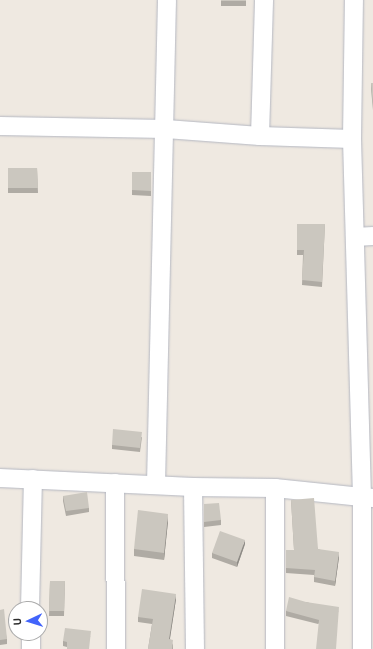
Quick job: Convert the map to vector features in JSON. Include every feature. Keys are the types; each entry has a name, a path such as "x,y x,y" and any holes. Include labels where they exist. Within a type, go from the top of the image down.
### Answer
{"street":[{"path":"156,484 166,129 167,0"},
{"path":"260,136 264,0"},
{"path":"354,0 352,138 355,236 368,497 362,649"},
{"path":"0,126 166,129 260,136 352,138"},
{"path":"355,236 373,236"},
{"path":"0,478 156,484 193,488 275,488 368,497"},
{"path":"30,601 34,479"},
{"path":"115,483 116,649"},
{"path":"193,488 195,649"},
{"path":"275,488 275,649"}],"building":[{"path":"246,0 246,1 221,1"},
{"path":"371,83 373,83 373,104"},
{"path":"8,168 37,168 38,188 8,188"},
{"path":"132,172 151,172 151,191 132,190"},
{"path":"297,224 325,224 322,282 302,280 304,250 297,250"},
{"path":"113,429 142,432 140,448 112,445"},
{"path":"87,492 89,508 66,511 63,496"},
{"path":"314,498 318,549 339,552 335,581 314,577 315,570 286,568 286,550 294,550 291,500"},
{"path":"219,503 221,520 204,522 204,504"},
{"path":"138,510 168,514 164,553 134,549"},
{"path":"220,531 245,540 237,562 212,553"},
{"path":"50,581 65,581 64,611 49,611"},
{"path":"142,589 176,594 169,639 173,640 172,649 148,649 153,619 138,617"},
{"path":"289,597 306,602 339,607 336,649 316,649 319,620 286,611"},
{"path":"4,609 7,639 0,640 0,610"},
{"path":"65,628 91,631 89,649 67,649 67,642 63,641"}]}
